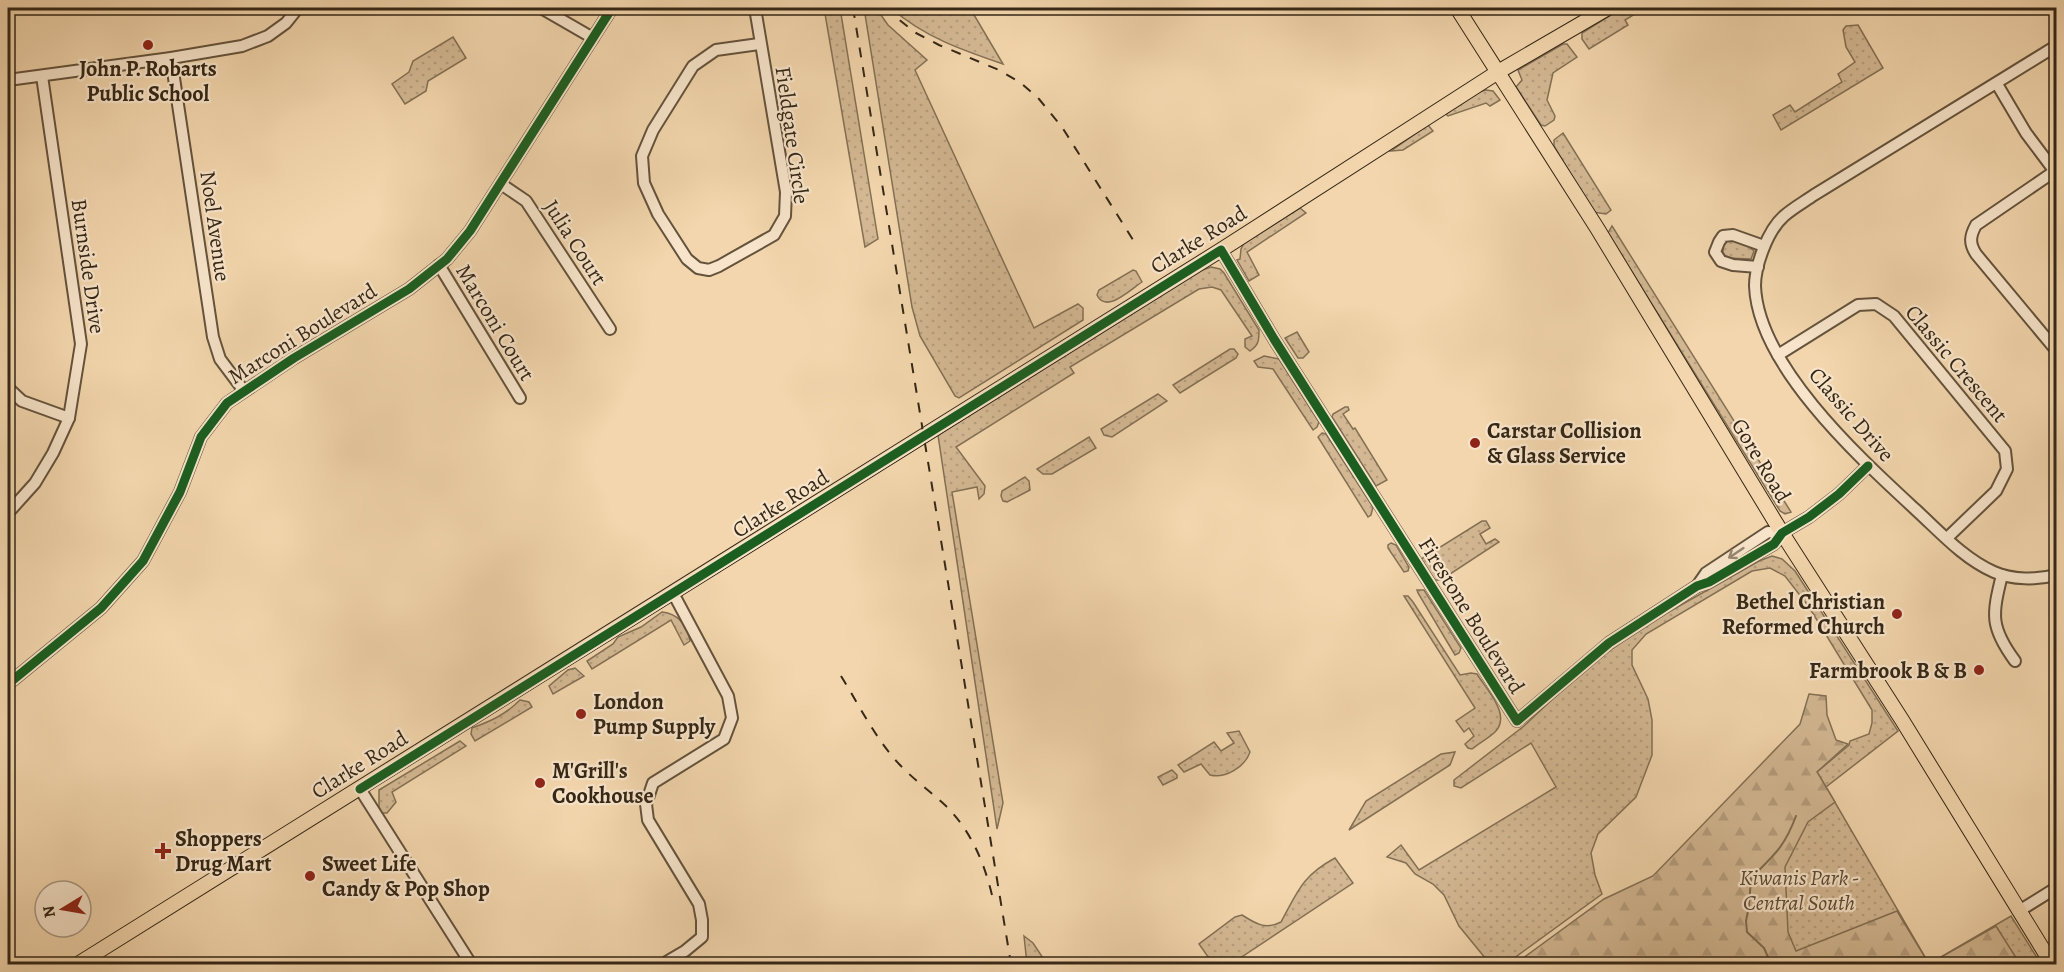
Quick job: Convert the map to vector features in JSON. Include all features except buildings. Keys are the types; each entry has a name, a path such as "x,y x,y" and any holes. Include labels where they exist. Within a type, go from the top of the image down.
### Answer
{"main road":[{"name":"Gore Road","path":"1457,8 1597,228 1782,533 1902,720 2052,964"},
{"name":"Clarke Road","path":"78,964 1221,250 1498,72 1608,8"}],"street":[{"path":"8,80 242,46 268,36 286,23 298,8"},
{"path":"541,8 593,38"},
{"name":"Marconi Boulevard","path":"8,684 101,608 143,561 180,492 201,437 227,403 294,358 409,289 439,265 470,231 612,8"},
{"name":"Fieldgate Circle","path":"755,8 759,44 786,192 785,216 774,235 710,270 698,268 687,259 658,214 644,183 642,156 653,130 693,66 716,50 759,44"},
{"name":"Classic Drive","path":"2056,46 1782,217 1764,246 1755,284 1758,310 1778,355 1819,414 1868,466 1974,561 2002,575 2030,579 2056,575"},
{"name":"Noel Avenue","path":"171,58 213,337 219,359 244,391"},
{"name":"Burnside Drive","path":"8,513 35,483 53,453 69,418 81,344 42,76"},
{"path":"1997,84 2026,133 2056,172 1976,225 1970,245 2056,350"},
{"name":"Julia Court","path":"501,184 526,201 610,329"},
{"path":"1758,267 1733,265 1721,261 1715,252 1724,236 1733,235 1764,246"},
{"name":"Firestone Boulevard","path":"1221,250 1274,339 1516,721 1609,643 1696,586 1706,573 1768,532 1782,533 1809,516 1839,494 1868,466"},
{"name":"Marconi Court","path":"439,265 520,398"},
{"name":"Classic Crescent","path":"1778,355 1858,305 1876,304 1894,316 2005,452 2007,469 1996,491 1947,538"},
{"path":"8,387 22,401 69,418"},
{"path":"2002,575 1994,614 1996,632 2014,662"},
{"path":"663,964 685,951 702,937 702,920 699,904 648,820 646,804 653,783 724,739 732,718 728,696 673,593"},
{"path":"360,789 471,964"},
{"path":"2019,911 2056,888"}],"green space":[{"path":"824,8 840,8 878,239 865,247"},
{"path":"864,8 876,8 888,25 927,60 915,70 1034,328 1078,304 1083,308 1083,320 959,398 955,396 920,336 912,307"},
{"path":"891,8 970,8 1003,64 930,35"},
{"path":"1622,8 1636,8 1640,11 1625,20 1628,25 1589,49 1582,39 1582,33"},
{"path":"1858,25 1883,68 1781,130 1773,115 1790,105 1795,112 1842,82 1838,74 1855,62 1846,47 1843,30 1846,26"},
{"path":"453,37 466,58 428,81 426,91 405,104 392,84 409,72 413,61"},
{"path":"1563,44 1567,44 1577,57 1553,73 1547,100 1555,116 1554,120 1545,126 1541,125 1516,87 1522,80 1518,70"},
{"path":"1493,91 1500,100 1490,106 1486,103 1448,116 1446,114 1479,92"},
{"path":"1428,125 1433,131 1403,150 1391,151"},
{"path":"1563,133 1611,210 1606,214 1593,212 1554,146 1554,140"},
{"path":"1300,208 1306,213 1247,252 1259,275 1249,281 1237,260 1240,259 1244,243"},
{"path":"1612,226 1791,512 1785,514 1780,511 1608,233"},
{"path":"1730,239 1754,251 1751,259 1727,258 1723,253 1723,245"},
{"path":"1211,267 1220,269 1224,273 1259,330 1258,342 1250,351 1245,347 1245,339 1252,336 1221,290 1212,287 1199,289 1070,367 1074,373 956,447 985,486 984,494 979,499 977,487 952,492 1003,803 997,829 938,435 1194,273"},
{"path":"1133,270 1142,282 1118,299 1106,302 1101,300 1097,295 1099,290"},
{"path":"1297,332 1309,352 1303,358 1298,358 1285,338"},
{"path":"1230,349 1234,349 1238,354 1236,358 1180,393 1173,385"},
{"path":"1264,356 1279,359 1319,422 1313,430 1273,369 1258,367 1254,361"},
{"path":"1158,394 1167,401 1112,437 1104,435 1101,429"},
{"path":"1345,407 1349,410 1343,414 1353,429 1355,428 1387,480 1376,486 1332,417"},
{"path":"1322,433 1326,434 1373,507 1368,517 1318,437"},
{"path":"1089,437 1096,448 1052,474 1043,474 1037,469"},
{"path":"1025,477 1029,481 1030,490 1007,502 1003,501 1002,491"},
{"path":"1482,521 1486,521 1490,528 1480,534 1486,544 1495,539 1499,542 1441,580 1434,580 1421,559"},
{"path":"1391,543 1396,545 1409,567 1408,571 1404,572 1388,548"},
{"path":"1772,556 1782,559 1795,571 1898,731 1826,787 1817,772 1849,745 1850,741 1869,734 1872,710 1809,607 1785,576 1770,568 1752,571 1646,634 1632,650 1632,665 1648,699 1652,720 1652,755 1636,797 1598,834 1591,853 1595,875 1602,894 1506,964 1490,964 1459,926 1444,895 1433,884 1415,874 1406,863 1387,857 1401,845 1419,870 1556,787 1531,743 1461,788 1454,786 1454,780 1524,726 1577,676 1609,651 1649,623 1759,561"},
{"path":"1417,590 1424,590 1461,648 1459,653 1455,655"},
{"path":"1404,596 1408,596 1413,602 1460,675 1477,674 1496,702 1501,718 1499,725 1493,734 1472,749 1465,744 1474,736 1469,728 1464,732 1456,721 1475,708"},
{"path":"662,612 673,615 681,621 690,641 684,645 671,620 592,669 587,661 613,644 618,637 641,627"},
{"path":"575,668 584,676 553,694 549,686 568,670"},
{"name":"Kiwanis Park - Central South","path":"1809,694 1826,696 1827,715 1836,740 1848,744 1817,772 1835,802 1808,822 1785,867 1788,932 1796,951 1897,911 1929,964 1515,964 1604,899 1653,876 1800,724"},
{"path":"520,700 529,702 532,707 475,741 471,734 472,728 498,717"},
{"path":"1239,731 1250,752 1244,762 1234,771 1216,776 1210,775 1201,764 1184,772 1178,765 1214,742 1221,751 1234,743 1227,733"},
{"path":"460,741 466,746 392,792 396,802 387,813 382,813 379,807 379,790"},
{"path":"1455,752 1450,765 1349,830 1366,801 1441,754"},
{"path":"1172,770 1177,778 1163,785 1158,777"},
{"name":"Kiwanis Park - Central South","path":"1826,787 1929,964 1530,964"},
{"path":"1335,858 1353,883 1231,964 1213,964 1199,944 1235,917 1242,915 1266,926 1281,922 1302,885 1315,871"},
{"path":"2011,916 2041,964 1929,964"},
{"path":"1996,926 2020,964 1929,964"},
{"path":"1024,936 1033,943 1047,964 1027,964"}],"waterway":[{"path":"1771,964 1764,948 1747,932 1746,921 1751,878 1783,844 1796,816"}],"railway":[{"path":"853,8 1011,964"},
{"path":"884,8 916,33 999,70 1021,83 1039,99 1062,127 1135,243"},
{"path":"841,676 890,754 946,806 963,826 981,859 992,895"}],"cycle path":[{"path":"8,684 101,608 143,561 180,492 201,437 227,403 294,358 409,289 447,259 470,231 612,8"},
{"path":"360,789 1221,250 1274,339 1517,721 1609,643 1697,586 1709,582 1774,544 1782,533 1809,517 1839,494 1868,466"}],"place":[{"name":"John P. Robarts Public School","path":"148,45"},
{"name":"Carstar Collision & Glass Service","path":"1475,443"},
{"name":"Bethel Christian Reformed Church","path":"1897,614"},
{"name":"Farmbrook B & B","path":"1979,670"},
{"name":"London Pump Supply","path":"581,714"},
{"name":"M'Grill's Cookhouse","path":"540,783"},
{"name":"Shoppers Drug Mart","path":"163,851"},
{"name":"Sweet Life Candy & Pop Shop","path":"310,876"}]}
